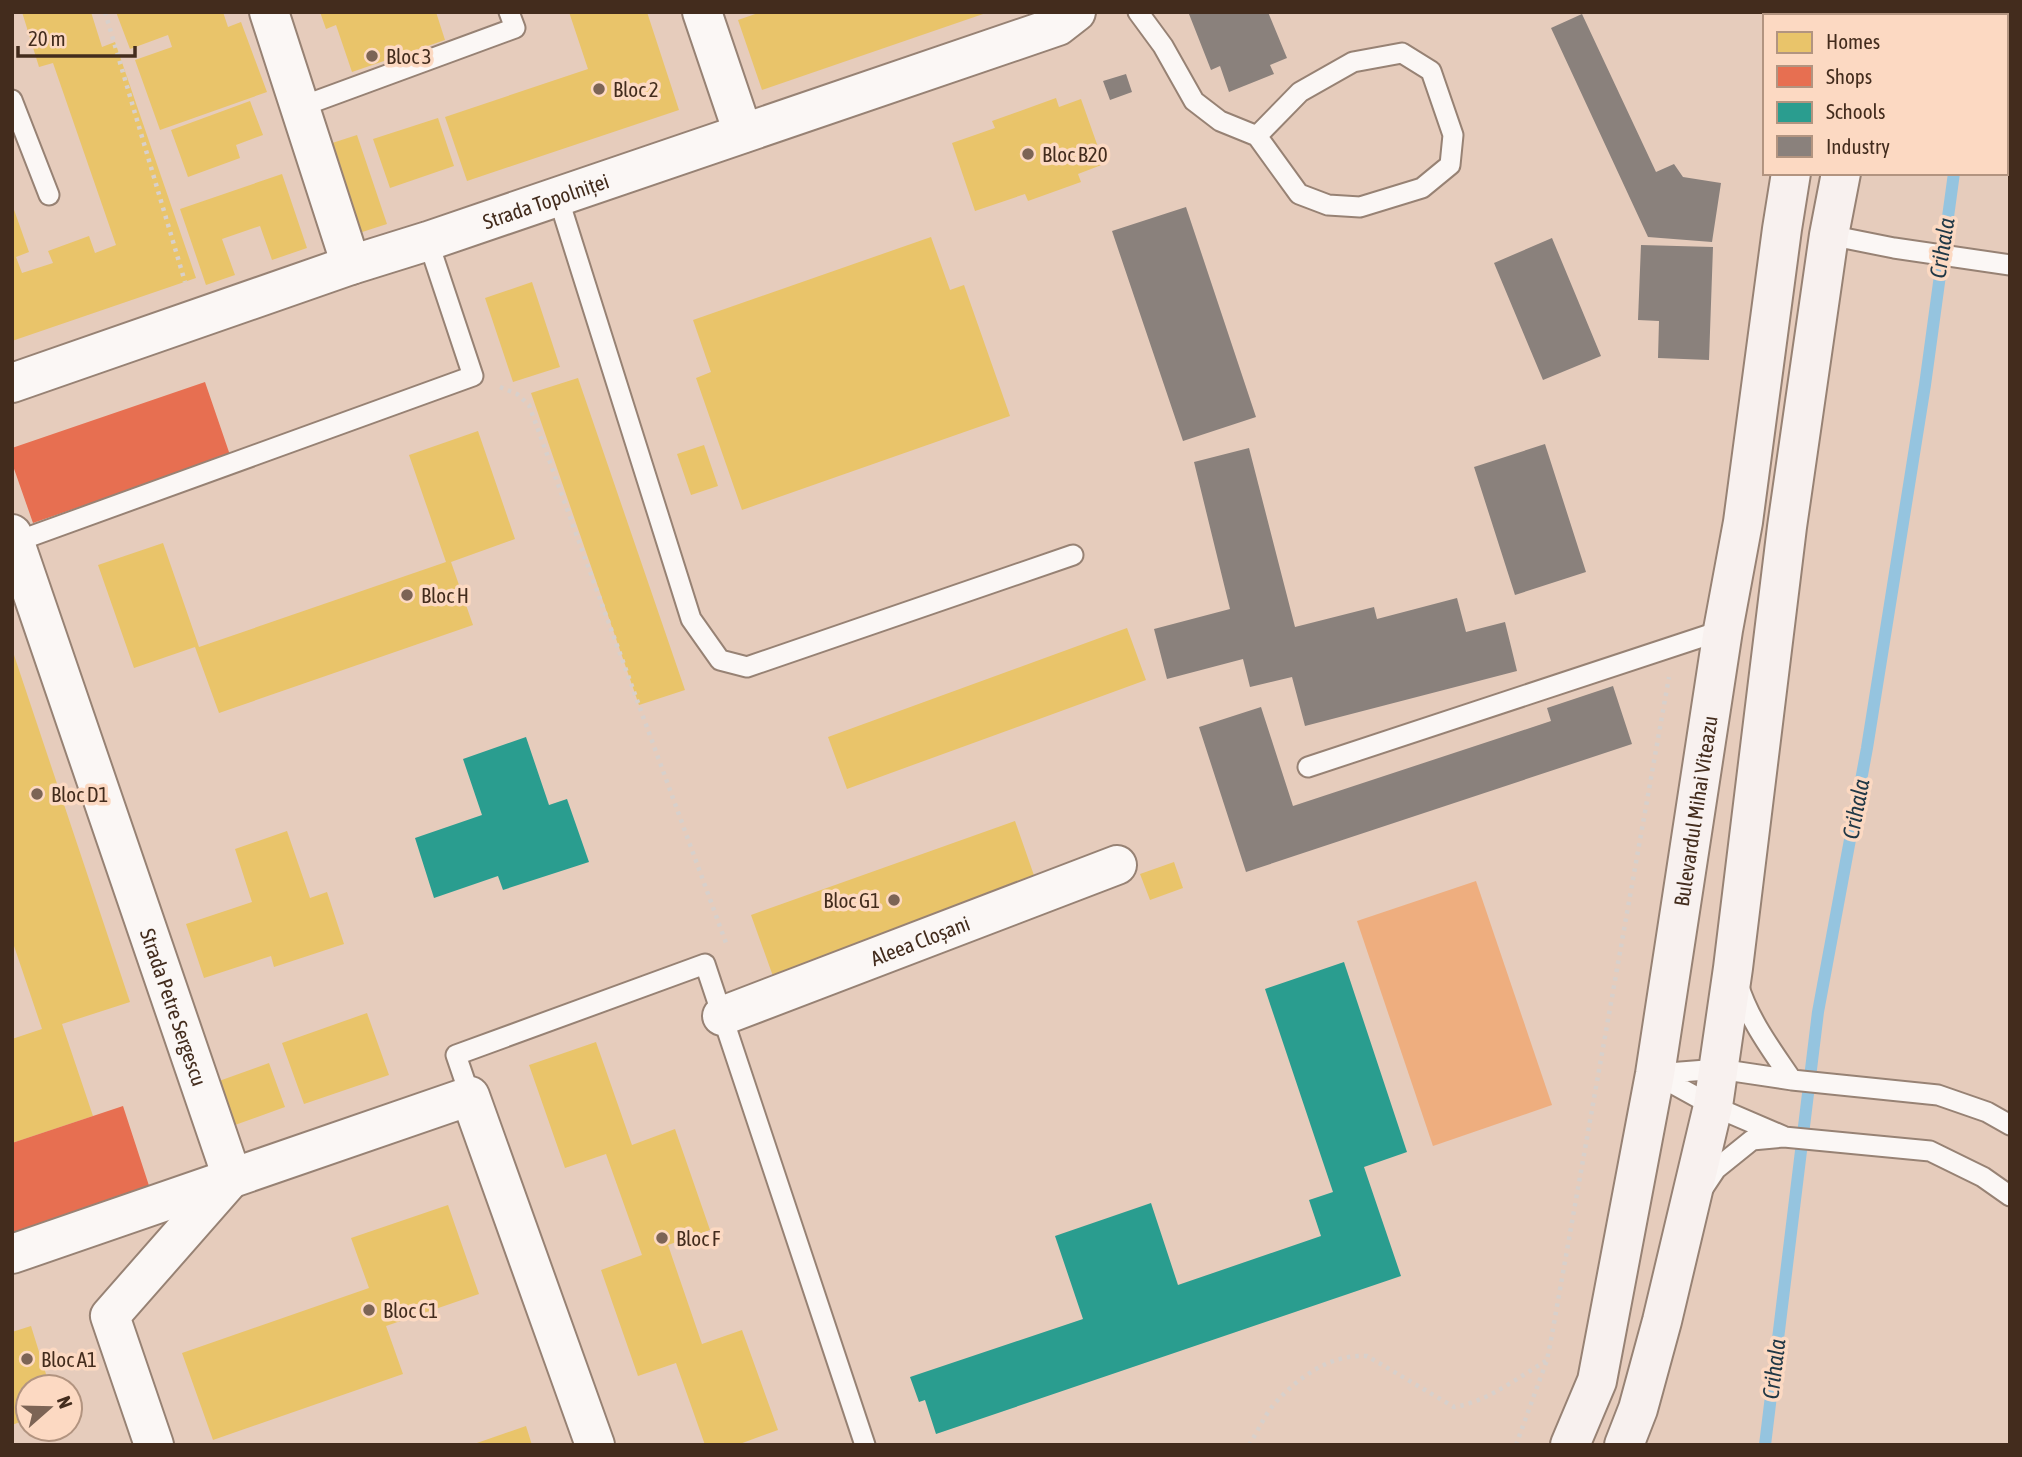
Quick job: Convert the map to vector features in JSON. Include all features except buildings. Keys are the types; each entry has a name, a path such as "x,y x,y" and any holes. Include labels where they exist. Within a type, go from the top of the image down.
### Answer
{"main road":[{"name":"Bulevardul Mihai Viteazu","path":"1570,1445 1597,1381 1655,1074 1723,630 1743,522 1791,175"},
{"path":"1625,1445 1638,1409 1662,1321 1713,1106 1733,968 1787,527 1829,235 1841,175"},
{"path":"1743,522 1787,527"}],"street":[{"path":"269,12 351,265"},
{"path":"702,12 743,133"},
{"name":"Strada Topolniței","path":"12,383 351,265 1058,26 1076,12"},
{"name":"Strada Petre Sergescu","path":"14,538 232,1177"},
{"name":"Aleea Cloșani","path":"736,1011 1117,865"},
{"path":"12,1254 470,1096 595,1445"},
{"path":"154,1445 110,1316 232,1177"}],"lane":[{"path":"300,107 515,28 509,12"},
{"path":"1138,12 1163,46 1194,100 1220,121 1257,136 1299,194 1328,205 1360,207 1422,188 1450,165 1453,135 1431,71 1402,53 1353,62 1300,92 1257,136"},
{"path":"12,100 49,195"},
{"path":"558,197 691,619 720,660 747,667 1073,555"},
{"path":"1829,235 1894,248 2010,265"},
{"path":"14,538 473,376 428,241"},
{"path":"1308,767 1723,630"},
{"path":"470,1096 456,1055 705,964 736,1011 865,1445"},
{"path":"1733,968 1745,1006 1758,1030 1793,1080"},
{"path":"1655,1074 1718,1069 1793,1080 1938,1095 1987,1112 2010,1125"},
{"path":"1655,1074 1713,1106 1784,1137"},
{"path":"1688,1208 1716,1169 1752,1140 1784,1137 1930,1151 1983,1177 2010,1196"}],"path":[{"path":"105,12 196,320"},
{"path":"473,376 517,394 529,405 736,1011"},
{"path":"1516,1445 1547,1360 1675,646"},
{"path":"1249,1445 1275,1403 1311,1371 1337,1359 1354,1355 1367,1356 1454,1407 1485,1397 1547,1360"}],"shaded area":[{"path":"1476,881 1552,1105 1433,1146 1357,921"}],"waterway":[{"name":"Crihala","path":"1765,1445 1818,1012 1867,748 1925,385 1954,175"}],"place":[{"name":"Bloc 3","path":"372,56"},
{"name":"Bloc 2","path":"599,89"},
{"name":"Bloc B20","path":"1028,154"},
{"name":"Bloc H","path":"407,595"},
{"name":"Bloc D1","path":"37,794"},
{"name":"Bloc G1","path":"894,900"},
{"name":"Bloc F","path":"662,1238"},
{"name":"Bloc C1","path":"369,1310"},
{"name":"Bloc A1","path":"27,1359"}]}
